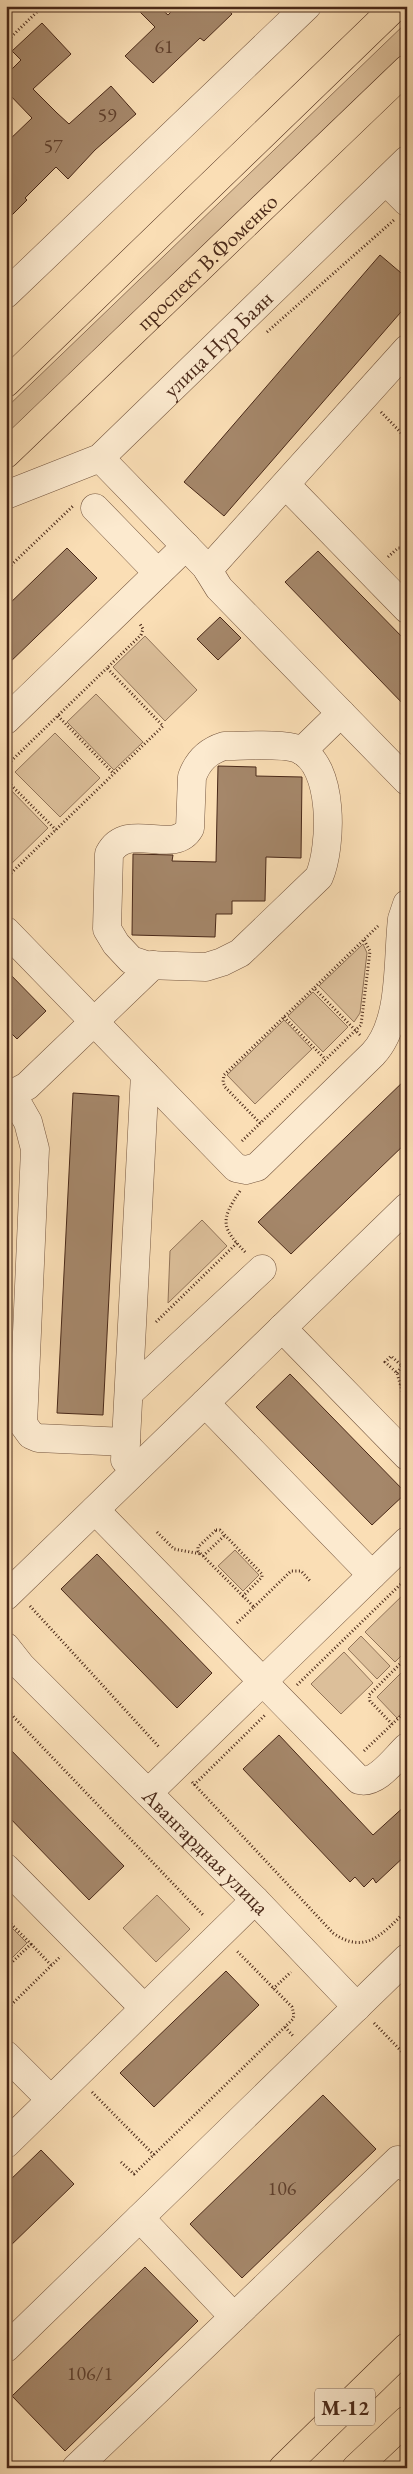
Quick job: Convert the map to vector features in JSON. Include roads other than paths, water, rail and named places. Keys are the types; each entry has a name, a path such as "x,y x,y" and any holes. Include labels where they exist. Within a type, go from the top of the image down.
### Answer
{"main road":[{"path":"6,383 396,6"},
{"name":"проспект В.Фоменко","path":"6,454 407,69"},
{"name":"М-12","path":"284,2468 407,2347"},
{"name":"М-12","path":"356,2468 407,2420"}],"street":[{"path":"6,294 307,6"},
{"name":"улица Нур Баян","path":"6,495 100,458 407,160"},
{"path":"386,181 407,202"},
{"path":"208,570 407,349"},
{"path":"100,458 208,570 219,588 407,781"},
{"path":"286,484 407,609"},
{"path":"95,508 158,573"},
{"path":"6,720 186,546"},
{"path":"302,751 341,713"},
{"path":"224,746 263,746 292,747 302,751 321,776 326,793 326,850 319,877 240,953 229,959 206,966 153,965 141,964 131,960 108,933 106,920 107,860 112,848 121,840 128,838 175,839 187,834 191,822 192,777 202,759 214,749 224,746"},
{"path":"6,931 225,1157 241,1170 257,1166 376,1051 386,1037 394,1012 402,919 407,904"},
{"path":"126,1442 38,1438 31,1435 23,1424 35,1148 28,1122 9,1094 27,1086 153,965"},
{"path":"124,1482 144,1074"},
{"path":"6,1596 407,1207"},
{"path":"129,1393 262,1269"},
{"path":"282,1328 407,1456"},
{"path":"205,1403 372,1575"},
{"path":"95,1510 359,1780 370,1780 407,1747"},
{"path":"148,1793 272,1691 372,1575 407,1541"},
{"name":"Авангардная улица","path":"7,1650 255,1900 358,2007"},
{"path":"6,1868 144,2008"},
{"path":"6,2144 255,1900"},
{"path":"6,2348 407,1958"},
{"path":"6,2056 50,2100"},
{"path":"76,2468 398,2160 407,2168"},
{"path":"140,2218 234,2317"}]}
